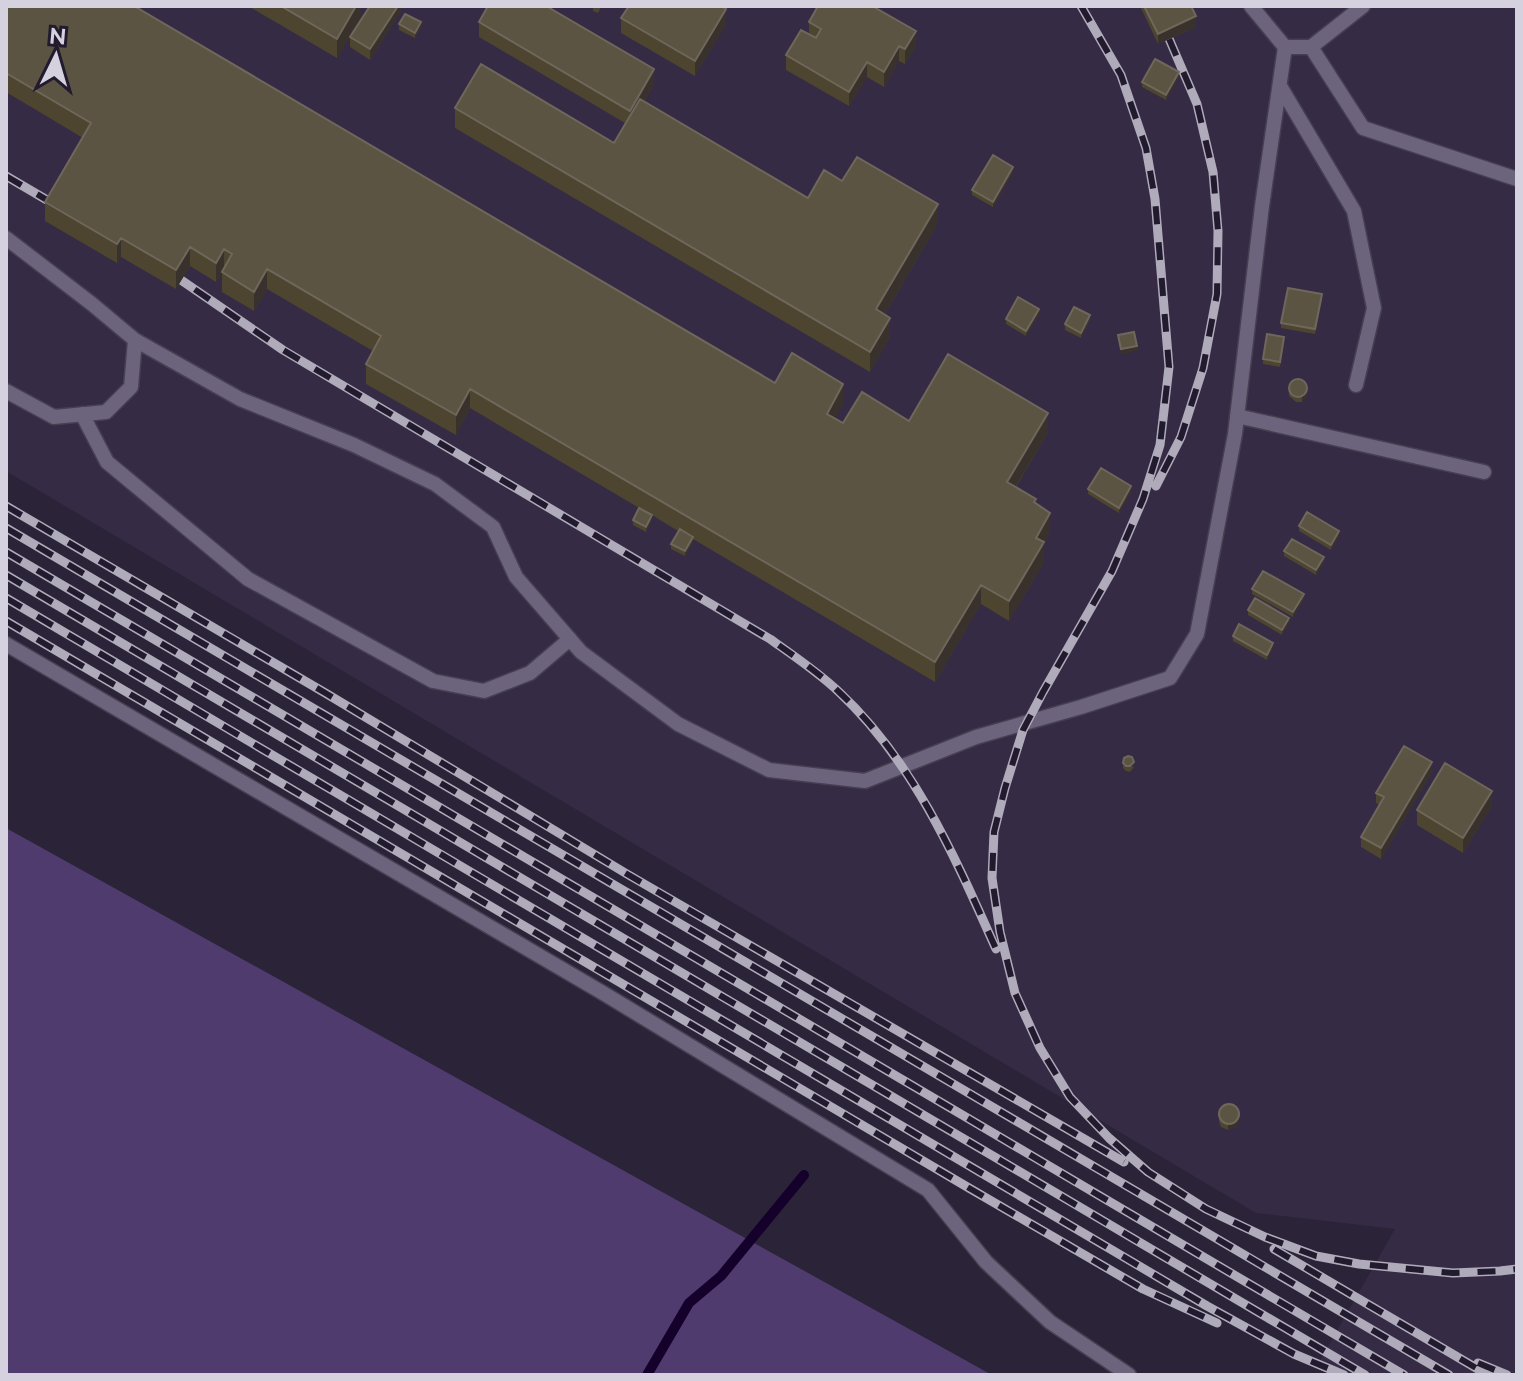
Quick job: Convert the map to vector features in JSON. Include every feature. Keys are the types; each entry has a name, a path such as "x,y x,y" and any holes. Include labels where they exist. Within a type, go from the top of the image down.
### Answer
{"lane":[{"path":"6,238 135,340 240,399 354,445 435,484 493,527 516,577 581,652 678,724 769,770 865,781 976,737 1170,678 1197,634 1237,416 1285,47 1251,6"},
{"path":"1285,47 1311,47 1363,6"},
{"path":"1311,47 1363,128 1517,179"},
{"path":"1280,86 1354,211 1374,308 1356,385"},
{"path":"6,391 54,417 106,412 131,387 135,340"},
{"path":"82,414 107,462 248,579 433,681 484,691 530,673 570,639"},
{"path":"1237,416 1484,472"},
{"path":"6,644 603,993 928,1190 986,1262 1050,1322 1129,1375"}],"shaded area":[{"path":"6,6 1517,6 1517,1375 1344,1375 1318,1364 1395,1229 1256,1213 6,471"},
{"path":"6,828 992,1375 6,1375"}],"building":[{"path":"6,6 134,6 775,383 792,353 843,384 827,414 843,423 862,392 909,421 948,354 1048,413 1007,482 1036,499 1034,502 1050,513 1036,538 1044,542 1009,601 981,585 935,662 470,389 456,415 366,364 381,336 267,269 254,292 222,272 232,254 224,249 216,263 190,247 176,270 121,238 117,244 45,202 91,123 6,73"},
{"path":"281,6 356,6 337,39"},
{"path":"370,6 398,6 370,49 350,37"},
{"path":"488,6 546,6 654,69 630,111 479,22"},
{"path":"629,6 721,6 726,9 695,61 621,18"},
{"path":"818,6 872,6 916,31 905,49 899,46 884,72 867,62 849,92 786,55 801,30 816,38 821,29 809,22"},
{"path":"1144,6 1191,6 1196,16 1158,34"},
{"path":"405,14 421,22 415,33 399,24"},
{"path":"1155,59 1179,72 1166,95 1142,82"},
{"path":"481,64 614,143 640,99 808,198 824,170 842,181 857,157 938,204 876,309 890,318 870,352 455,108"},
{"path":"993,155 1013,167 993,202 972,190"},
{"path":"1288,288 1322,294 1315,329 1281,323"},
{"path":"1018,297 1039,309 1026,331 1006,319"},
{"path":"1074,307 1090,315 1081,333 1065,324"},
{"path":"1134,332 1137,346 1121,349 1118,335"},
{"path":"1267,334 1284,337 1280,362 1263,359"},
{"path":"1298,379 1307,388 1298,397 1289,388"},
{"path":"1101,468 1131,486 1119,508 1088,489"},
{"path":"639,508 652,515 646,527 633,520"},
{"path":"1307,512 1339,531 1331,545 1299,526"},
{"path":"680,529 693,537 685,551 671,544"},
{"path":"1292,539 1324,557 1316,570 1284,551"},
{"path":"1263,571 1304,594 1293,612 1252,589"},
{"path":"1255,598 1289,618 1282,630 1248,610"},
{"path":"1239,624 1273,643 1267,655 1233,636"},
{"path":"1404,746 1432,762 1381,848 1361,837 1384,797 1376,793"},
{"path":"1128,756 1134,762 1126,766 1124,758"},
{"path":"1445,763 1492,791 1463,838 1417,810"},
{"path":"1229,1104 1236,1107 1239,1114 1236,1121 1229,1124 1222,1121 1219,1114 1222,1107"}],"waterway":[{"path":"647,1375 689,1303 721,1276 804,1175"}],"railway":[{"path":"1081,6 1121,75 1146,148 1155,199 1169,367 1160,445 1143,499 1112,571 1023,730 994,832 992,878 1000,932 1015,993 1040,1048 1070,1097 1109,1138 1148,1172 1206,1209 1265,1237 1316,1256 1359,1264 1453,1273 1517,1269"},
{"path":"1155,6 1197,104 1213,172 1218,231 1217,294 1203,368 1181,437 1156,486"},
{"path":"6,176 64,210"},
{"path":"165,269 283,350 770,639 806,664 866,719 911,780 948,846 996,949"},
{"path":"6,506 627,874 1124,1162"},
{"path":"6,528 1449,1375"},
{"path":"6,552 1404,1375"},
{"path":"6,575 1365,1375"},
{"path":"6,598 1207,1306 1294,1354 1344,1375"},
{"path":"6,621 1143,1289 1217,1323"},
{"path":"1274,1249 1488,1375"},
{"path":"1478,1363 1507,1375"}]}
